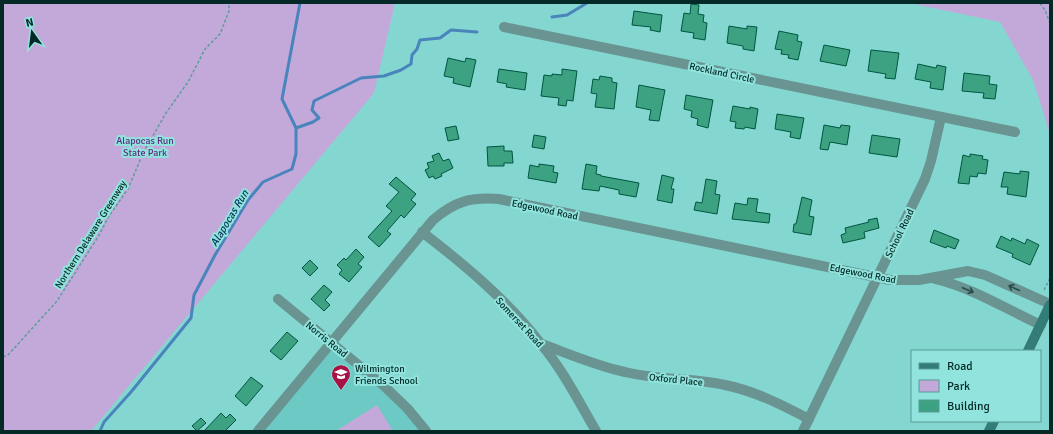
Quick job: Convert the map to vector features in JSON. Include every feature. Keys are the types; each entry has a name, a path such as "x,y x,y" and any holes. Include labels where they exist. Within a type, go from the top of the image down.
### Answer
{"street":[{"name":"Rockland Circle","path":"504,27 1015,132"},
{"name":"School Road","path":"803,431 925,179 931,161 941,117"},
{"name":"Edgewood Road","path":"258,431 422,232 441,213 461,202 472,199 499,199 890,280 904,281 931,278 968,271 977,272 1050,305"},
{"name":"Somerset Road","path":"422,232 479,279 519,318 542,344 596,431"},
{"name":"Edgewood Road","path":"931,278 949,282 970,290 1041,325"},
{"name":"Norris Road","path":"278,299 384,386 407,408 426,431"},
{"path":"1028,350 1050,305"},
{"name":"Oxford Place","path":"542,344 603,366 626,372 664,378 710,382 743,389 773,401 809,419"},
{"path":"989,431 994,422"}],"path":[{"name":"Northern Delaware Greenway","path":"3,357 8,355 57,301 90,250 108,216 128,189 143,153 166,113 188,82 205,49 220,34 229,11 229,3"},
{"path":"1040,3 1046,10 1050,23"}],"shaded area":[{"name":"Wilmington Friends School","path":"331,343 426,431 258,431"}],"green space":[{"name":"Alapocas Run State Park","path":"3,3 395,3 374,93 91,431 3,431"},
{"path":"909,3 1050,3 1050,134 1033,80 1000,22"},
{"path":"377,405 393,431 336,431"}],"building":[{"path":"691,4 699,5 698,14 704,15 703,22 707,23 705,40 693,38 694,33 681,31 684,13 690,14"},
{"path":"634,11 662,15 660,32 650,30 651,27 632,25"},
{"path":"729,26 747,29 747,26 757,27 754,51 743,49 743,46 727,43"},
{"path":"779,31 798,35 797,41 802,42 798,60 788,58 789,55 781,54 782,50 775,49"},
{"path":"824,45 850,50 846,66 820,61"},
{"path":"871,50 899,53 895,79 885,78 886,74 868,71"},
{"path":"448,58 465,62 466,58 476,60 470,87 453,83 454,78 444,76"},
{"path":"918,64 936,68 937,65 946,67 943,90 930,88 931,82 915,79"},
{"path":"499,69 527,73 525,90 506,87 507,84 497,82"},
{"path":"562,69 577,71 573,101 567,100 566,106 558,105 559,98 541,96 544,75 562,75"},
{"path":"964,73 990,76 989,84 997,85 995,99 983,98 984,93 962,91"},
{"path":"600,76 612,78 612,82 617,83 614,109 595,107 597,94 591,93 593,79 599,80"},
{"path":"639,85 665,90 659,121 649,120 651,110 636,107"},
{"path":"686,95 713,100 708,128 697,125 698,119 691,117 692,111 684,109"},
{"path":"733,106 758,109 755,129 745,127 744,129 735,128 736,122 730,121"},
{"path":"777,114 804,118 800,139 790,137 791,132 775,129"},
{"path":"824,125 840,128 841,125 850,126 847,145 830,142 828,150 820,149"},
{"path":"456,126 459,139 448,141 445,128"},
{"path":"534,135 546,137 544,149 532,147"},
{"path":"872,135 900,139 897,157 869,153"},
{"path":"504,146 504,151 512,151 513,163 504,163 504,166 488,166 487,147"},
{"path":"439,153 443,161 449,159 453,168 435,179 433,176 429,178 425,170 429,168 427,163 434,161 432,156"},
{"path":"970,154 983,156 982,159 988,160 986,174 978,173 977,177 970,176 969,184 958,183 963,155 970,157"},
{"path":"539,164 554,166 553,172 558,173 556,183 528,178 530,165 539,167"},
{"path":"586,164 597,166 596,174 601,176 639,183 636,197 619,194 619,190 600,186 599,191 582,189"},
{"path":"1020,171 1029,172 1026,197 1007,194 1008,187 1001,187 1004,172 1020,174"},
{"path":"662,175 674,178 671,189 674,189 672,203 657,200"},
{"path":"396,177 416,194 411,200 416,204 404,218 401,215 387,231 391,234 379,247 368,237 392,211 386,206 399,192 389,184"},
{"path":"706,179 717,181 715,194 720,195 717,214 694,210 696,202 702,203"},
{"path":"802,197 812,200 809,216 814,217 811,235 793,232"},
{"path":"748,198 758,199 756,212 770,214 769,223 732,219 735,203 747,205"},
{"path":"877,218 879,228 864,232 865,238 843,243 841,235 846,233 845,228 869,222 868,220"},
{"path":"934,230 959,240 955,249 947,246 946,248 930,242"},
{"path":"1001,236 1011,241 1012,238 1025,244 1027,239 1039,245 1030,265 1012,257 1013,254 996,247"},
{"path":"356,249 364,257 358,264 362,267 349,282 339,274 342,270 337,265 344,258 346,260"},
{"path":"310,260 318,268 310,276 302,268"},
{"path":"324,285 332,292 325,300 330,305 324,311 311,299"},
{"path":"287,332 298,341 281,360 270,351"},
{"path":"251,377 263,386 246,406 235,396"},
{"path":"221,413 226,418 230,414 236,420 225,431 204,431"},
{"path":"201,418 206,423 197,431 192,426"}],"waterway":[{"name":"Alapocas Run","path":"100,431 104,422 131,392 191,318 194,295 215,255 248,200 263,182 292,169 296,154 296,128 282,99 300,3"},
{"path":"552,17 567,15 587,3"},
{"path":"296,128 313,122 319,118 312,110 314,101 361,78 384,76 401,70 411,64 412,55 417,49 420,40 440,38 451,30 477,32"}],"place":[{"name":"Wilmington Friends School","path":"341,391"}]}
